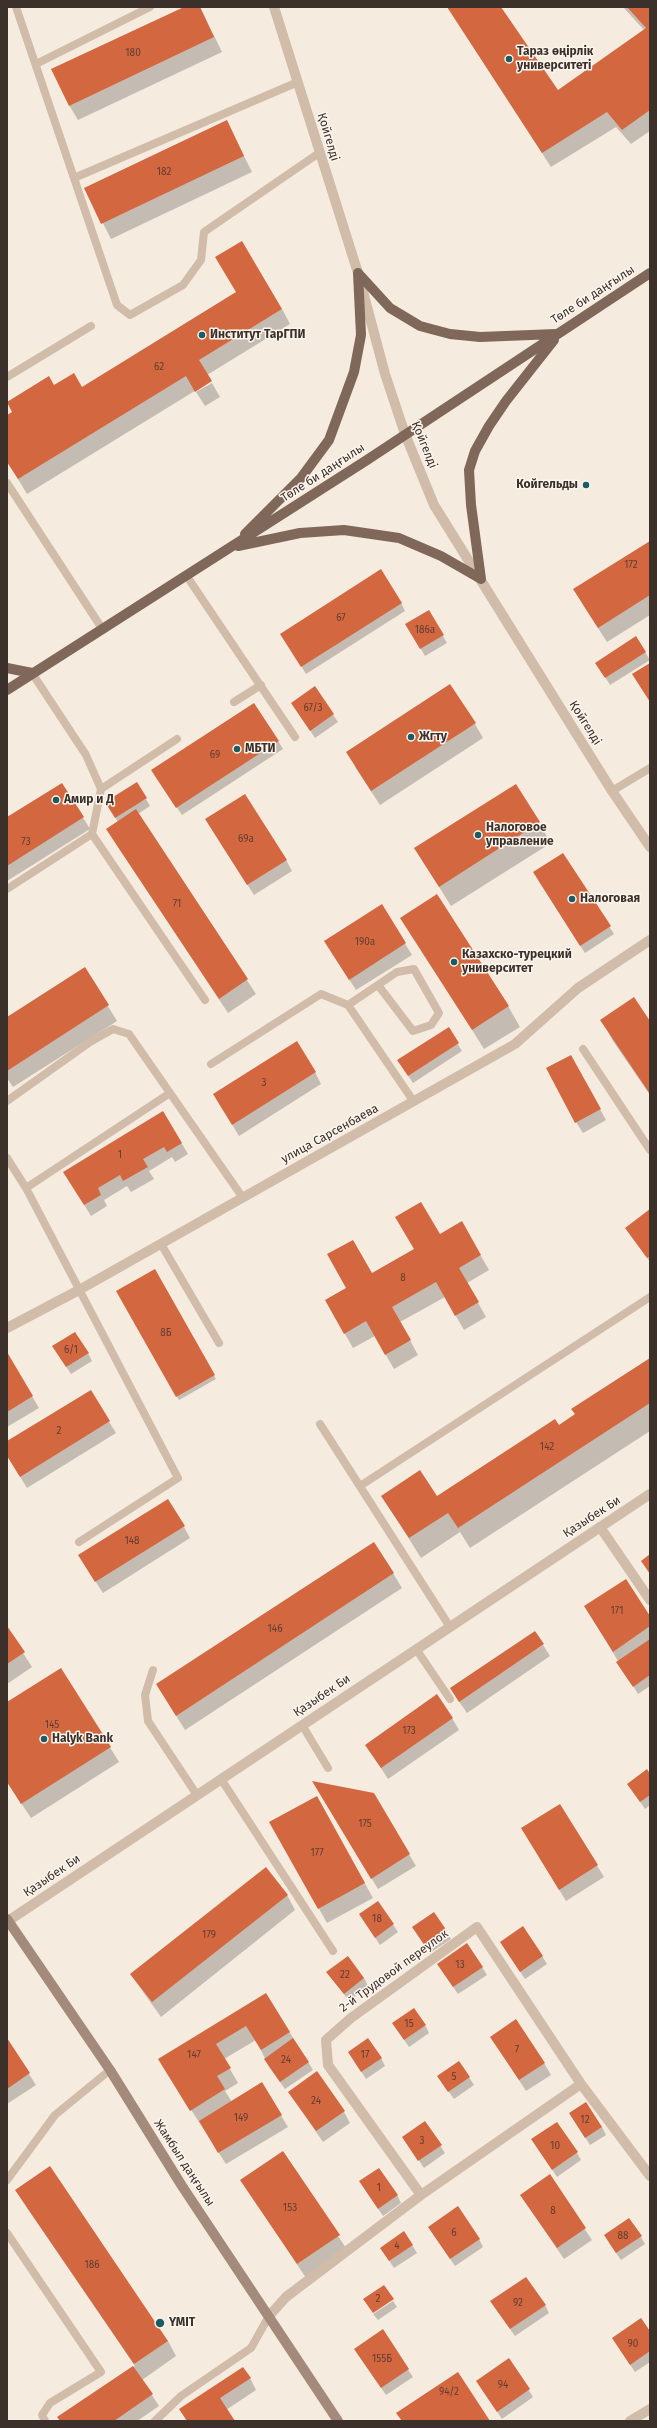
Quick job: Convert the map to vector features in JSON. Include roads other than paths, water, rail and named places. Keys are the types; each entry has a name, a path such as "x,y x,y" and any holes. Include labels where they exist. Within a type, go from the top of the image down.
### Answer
{"main road":[{"path":"358,273 390,308 420,326 450,334 480,337 558,334"},
{"path":"231,548 301,478 329,440 354,372 361,335 358,273"},
{"name":"Төле би даңғылы","path":"7,690 103,630 186,575 231,548 650,273"},
{"path":"481,579 468,470 475,451 489,426 506,401 558,334"},
{"path":"231,548 300,533 344,530 399,538 441,556 481,579"},
{"path":"7,668 32,673"},
{"name":"Жамбыл даңғылы","path":"8,1920 110,2070 182,2186 338,2421"}],"street":[{"name":"Қойгелді","path":"274,7 358,273 385,374 405,434 434,505 612,791 650,847"},
{"name":"улица Сарсенбаева","path":"7,1328 162,1244 515,1044 578,988 650,940"},
{"name":"Қазыбек Би","path":"8,1920 650,1494"},
{"path":"600,1526 650,1600"},
{"name":"2-й Трудовой переулок","path":"422,2195 328,2065 326,2040 351,2018 477,1927 581,2084 650,2176"},
{"path":"269,2316 286,2297 422,2195 581,2084"},
{"path":"630,2421 650,2409"}],"lane":[{"path":"16,7 117,305 130,316 183,285 201,260 204,232 320,153"},
{"path":"36,64 150,7"},
{"path":"74,178 298,82"},
{"path":"7,377 91,326"},
{"path":"7,483 103,630"},
{"path":"186,575 295,737"},
{"path":"32,673 86,755 101,789 92,834 205,1000"},
{"path":"234,702 260,684"},
{"path":"101,789 177,739"},
{"path":"612,791 650,768"},
{"path":"7,889 92,834"},
{"path":"348,1005 397,972 414,969 439,1013 431,1025 414,1031 378,985"},
{"path":"211,1064 321,994 348,1005 414,1102"},
{"path":"7,1101 90,1042 113,1029 129,1034 243,1198"},
{"path":"583,1049 650,1150"},
{"path":"26,1188 170,1093"},
{"path":"7,1158 26,1188 178,1478 79,1542"},
{"path":"162,1244 219,1343"},
{"path":"360,1486 650,1297"},
{"path":"320,1424 450,1627"},
{"path":"416,1649 450,1699"},
{"path":"153,1670 145,1695 148,1721 197,1795"},
{"path":"302,1725 328,1768"},
{"path":"221,1779 333,1950"},
{"path":"7,2180 55,2115 110,2070"},
{"path":"7,2233 101,2372 50,2403 42,2415 45,2421"},
{"path":"155,2421 181,2396 251,2348 269,2316"}],"place":[{"name":"Тараз өңірлік университеті","path":"509,59"},
{"name":"Институт ТарГПИ","path":"202,335"},
{"name":"Койгельды","path":"586,485"},
{"name":"Жгту","path":"411,737"},
{"name":"МБТИ","path":"237,749"},
{"name":"Амир и Д","path":"56,800"},
{"name":"Налоговое управление","path":"478,835"},
{"name":"Налоговая","path":"572,899"},
{"name":"Казахско-турецкий университет","path":"454,962"},
{"name":"Halyk Bank","path":"44,1739"},
{"name":"YMIT","path":"160,2323"}]}
